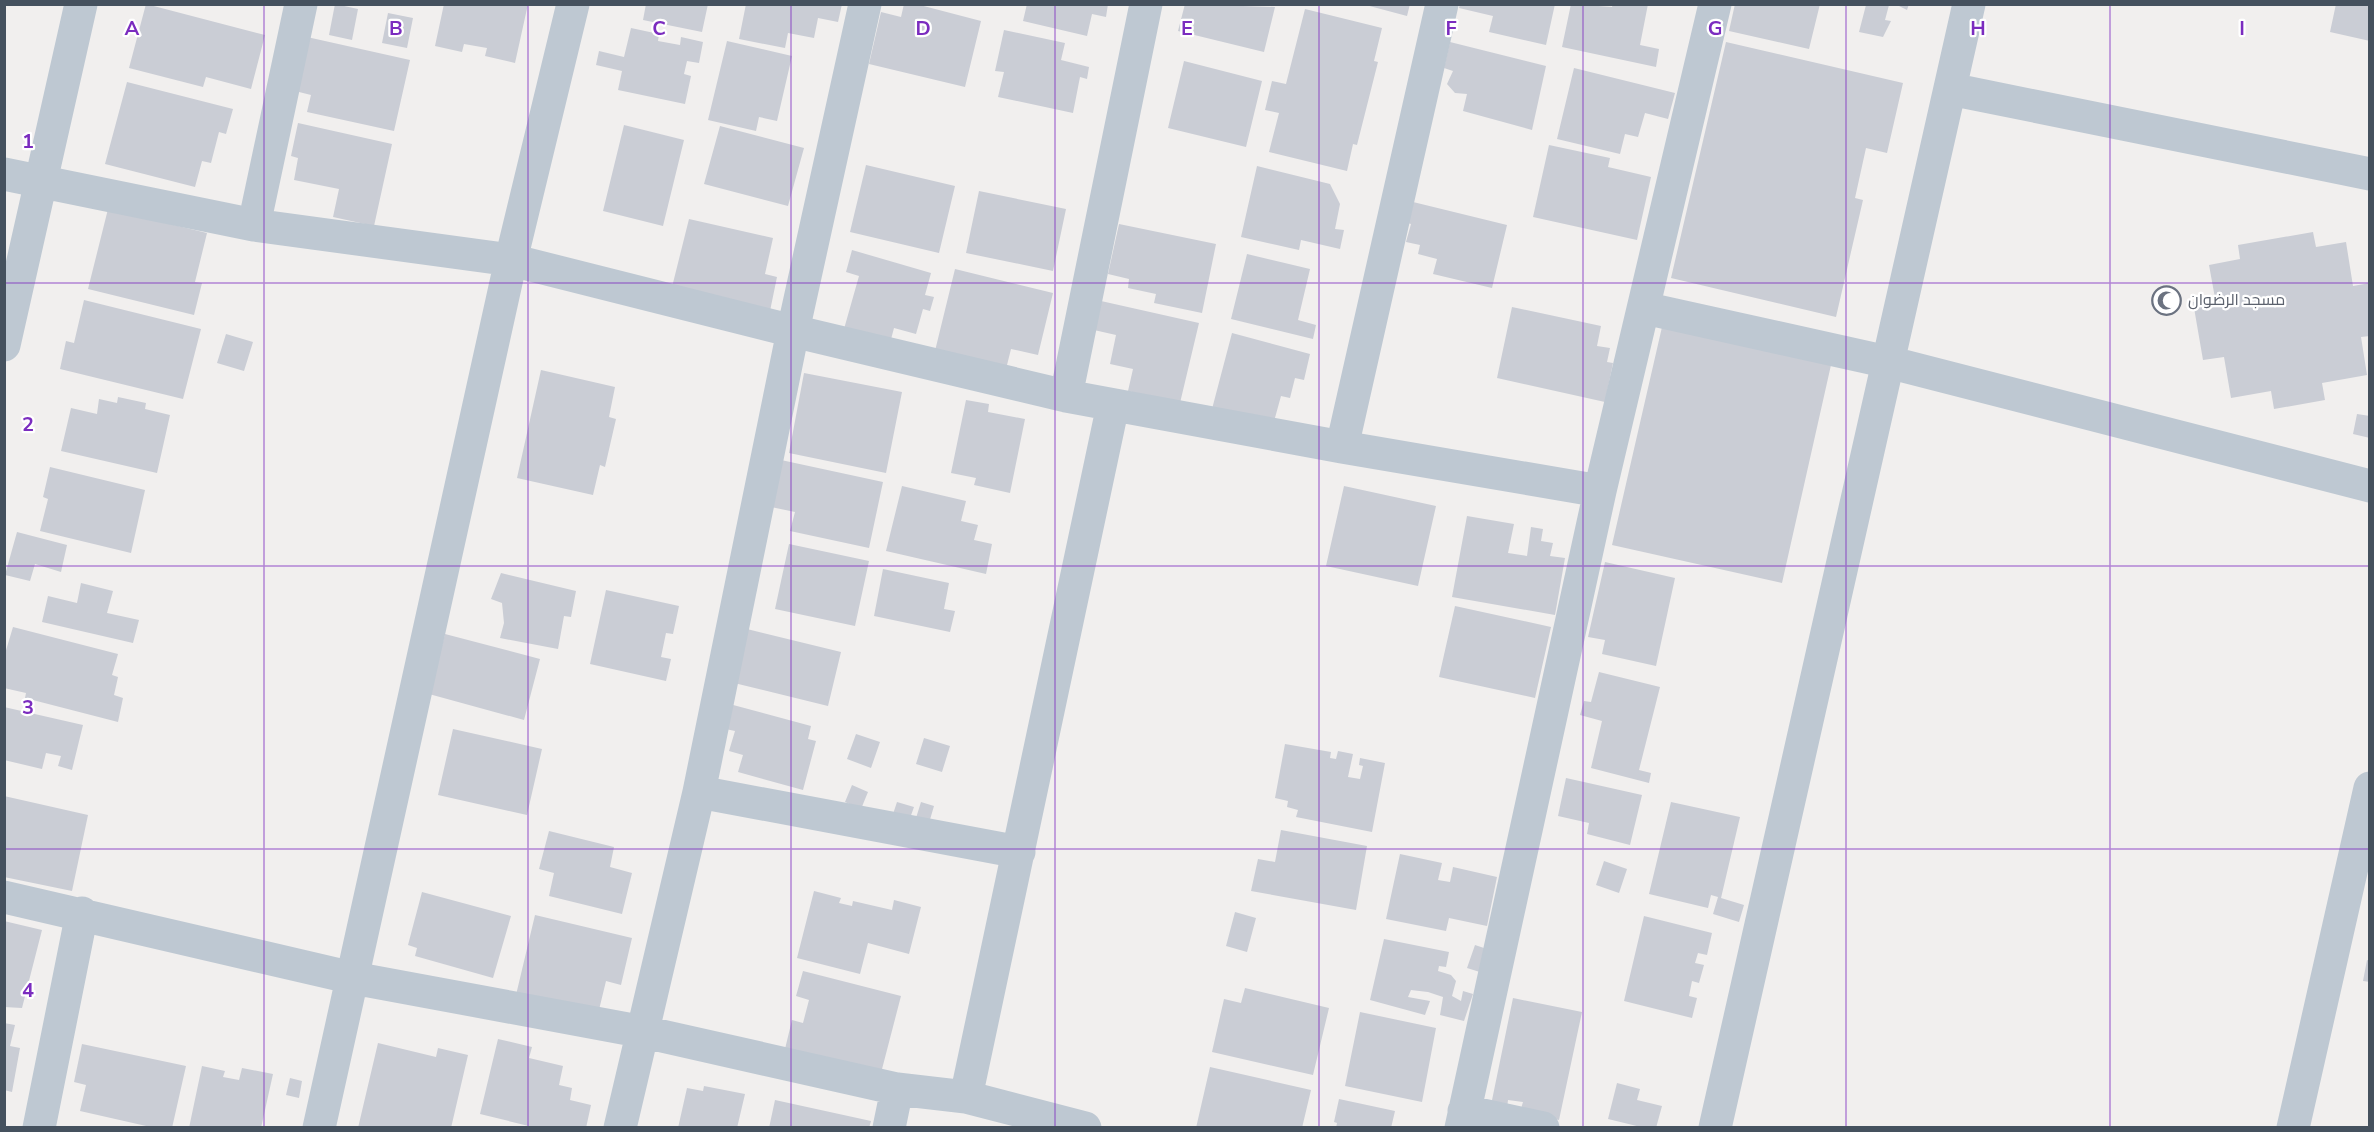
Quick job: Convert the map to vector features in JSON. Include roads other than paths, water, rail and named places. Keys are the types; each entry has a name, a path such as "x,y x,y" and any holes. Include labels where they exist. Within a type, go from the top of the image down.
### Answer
{"street":[{"path":"4,345 81,4"},
{"path":"254,225 301,4"},
{"path":"319,1128 511,260 573,4"},
{"path":"620,1128 699,792 793,331 865,4"},
{"path":"1066,396 1146,4"},
{"path":"1342,447 1442,4"},
{"path":"1543,1128 1463,1119 1600,491 1715,4"},
{"path":"1715,1128 1969,4"},
{"path":"1950,89 2370,174"},
{"path":"4,174 254,225 511,260 793,331 1066,396 1342,447 1600,491"},
{"path":"1644,308 1888,362 2370,486"},
{"path":"966,1097 1113,405"},
{"path":"2293,1128 2370,788"},
{"path":"699,792 1019,852"},
{"path":"4,897 82,913 353,978 644,1032 897,1089 966,1097 1085,1128"},
{"path":"39,1128 82,913"},
{"path":"889,1128 897,1089"}],"place":[{"name":"مسجد الرضوان","path":"2167,300"}]}
